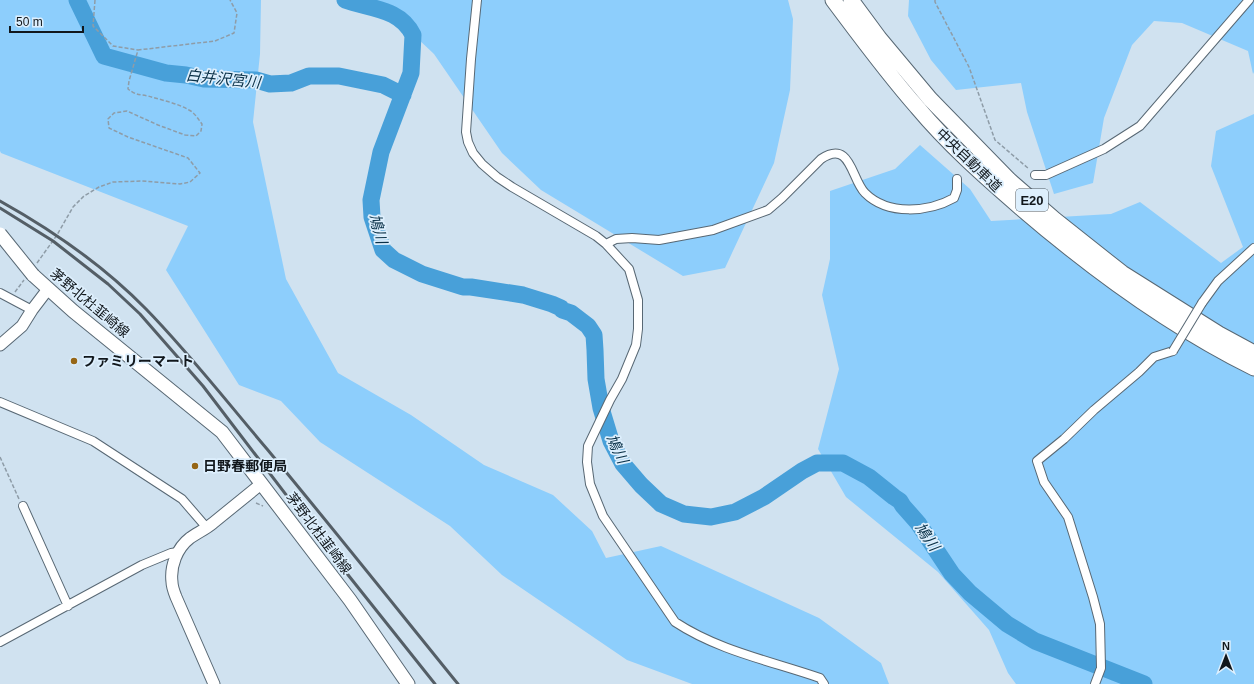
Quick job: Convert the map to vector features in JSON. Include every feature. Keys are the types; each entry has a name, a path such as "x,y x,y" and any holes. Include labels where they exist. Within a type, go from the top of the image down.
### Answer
{"highway":[{"name":"中央自動車道","path":"833,0 917,107 957,150 1000,190 1045,229 1088,263 1160,314 1230,356 1254,368"},
{"name":"中央自動車道","path":"851,0 878,38 930,99 1009,180 1055,220 1122,273 1188,315 1254,353"}],"main road":[{"name":"茅野北杜韮崎線","path":"0,234 31,273 48,289 73,311 213,423 222,432 350,600 408,684"},
{"path":"0,345 22,326 48,289"},
{"path":"214,684 176,597 172,584 174,562 178,552 189,539 207,528 261,484"}],"street":[{"path":"477,0 466,132 468,142 473,153 496,177 585,229 606,244 629,269 638,300 638,329 636,345 622,380 610,400 588,446 587,462 590,484 603,516 675,622 690,632 722,646 820,678 824,684"},
{"path":"1035,175 1046,175 1097,152 1140,126 1249,0"},
{"path":"606,244 616,239 632,238 659,240 706,232 768,210 821,159 829,154 837,154 845,157 865,193 876,201 894,208 918,210 944,204 954,198 957,190 956,179"},
{"path":"1095,684 1101,668 1100,624 1093,597 1068,517 1044,482 1037,461 1064,440 1094,410 1139,372 1154,357 1173,351 1202,303 1218,281 1254,248"},
{"path":"0,293 32,310"},
{"path":"0,402 93,441 182,500 207,528"},
{"path":"23,506 68,606"},
{"path":"0,642 142,565 171,553 178,552"}],"path":[{"path":"95,0 93,26 113,46 138,50 215,41 234,33 237,13 230,0"},
{"path":"935,0 969,67 995,140 1035,175"},
{"path":"11,298 31,273 57,235 73,207 84,196 99,186 113,182 142,181 180,184 190,182 200,173 188,158 128,137 109,128 108,119 114,113 127,111 185,135 196,136 201,131 202,124 197,116 189,110 171,103 137,95 128,89 133,62 138,50"},
{"path":"0,457 23,506"},
{"path":"255,502 265,507"}],"shaded area":[{"path":"0,0 261,0 260,54 253,122 286,279 338,373 411,415 484,465 553,495 592,531 606,558 661,546 819,618 881,663 889,684 692,684 627,660 502,575 450,526 320,442 281,401 239,385 166,270 188,226 1,153"},
{"path":"375,0 788,0 793,19 790,90 774,163 725,268 683,276 541,190 502,153 434,54"},
{"path":"909,0 1254,0 1254,72 1253,74 1248,51 1182,23 1154,21 1132,45 1104,118 1093,183 1054,194 1027,112 1021,83 956,90 931,60 908,16"},
{"path":"1254,114 1254,684 1016,684 1008,673 989,630 938,572 846,497 818,449 839,369 822,295 830,259 830,191 895,169 920,145 970,189 991,221 1111,214 1140,202 1221,263 1243,247 1211,166 1216,131"}],"waterway":[{"name":"白井沢宮川","path":"77,0 104,56 166,73 204,79 256,80 270,84 291,83 309,76 339,76 383,85 403,95"},
{"name":"鳩川","path":"345,0 392,14 400,19 413,35 411,73 381,152 371,200 372,217 383,250 394,260 422,274 463,287 523,295 552,304 571,313 588,326 594,335 596,379 601,408 611,441 623,464 641,485 661,504 684,514 711,517 735,512 764,497 802,471 817,463 843,463 869,477 900,501 918,523 952,574 970,593 1007,624 1035,641 1144,684"}],"railway":[{"path":"0,201 39,224 77,250 113,278 146,309 208,378 458,684"},
{"path":"0,208 53,241 108,284 140,314 203,386 329,551 435,684"}],"place":[{"name":"ファミリーマート","path":"74,361"},
{"name":"日野春郵便局","path":"195,466"}]}
